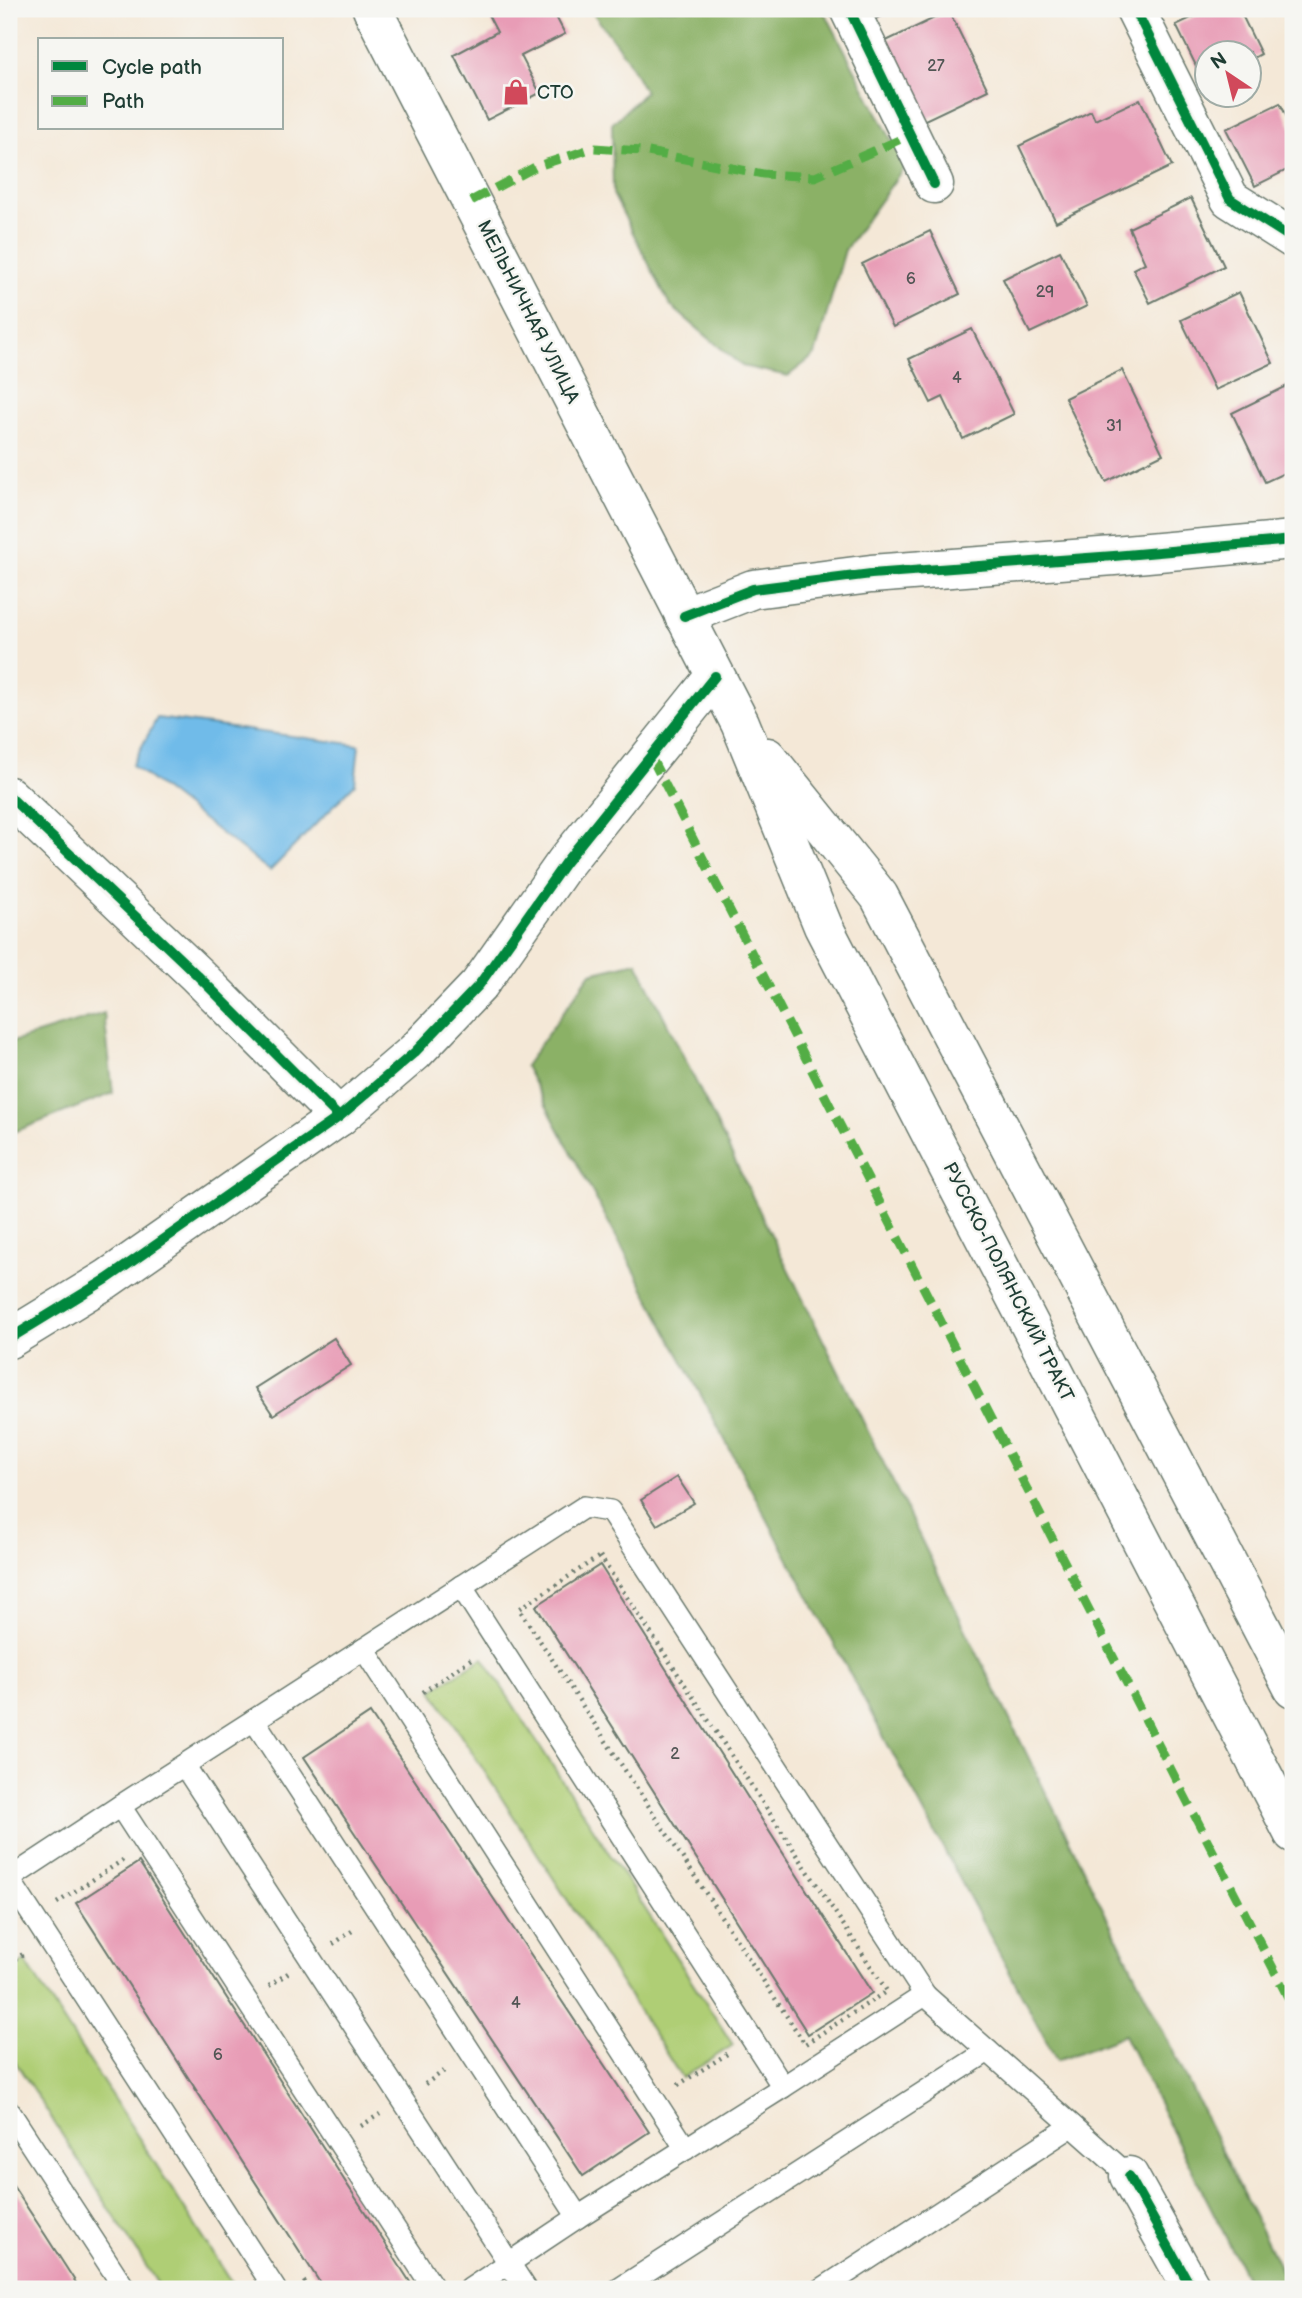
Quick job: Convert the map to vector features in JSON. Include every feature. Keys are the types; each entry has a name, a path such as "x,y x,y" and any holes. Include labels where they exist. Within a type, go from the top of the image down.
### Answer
{"main road":[{"name":"МЕЛЬНИЧНАЯ УЛИЦА","path":"372,9 684,616"},
{"path":"849,9 934,184"},
{"path":"1135,9 1230,199 1293,239"},
{"path":"684,616 753,589 871,573 1293,540"},
{"name":"РУССКО-ПОЛЯНСКИЙ ТРАКТ","path":"684,616 740,723 823,926 1293,1833"},
{"path":"9,1339 107,1279 339,1117 415,1052 479,985 565,863 715,676"},
{"name":"РУССКО-ПОЛЯНСКИЙ ТРАКТ","path":"740,723 879,896 1293,1688"},
{"path":"9,796 197,975 339,1117"},
{"path":"1129,2176 1192,2289"}],"lane":[{"path":"275,2289 9,1879 584,1507 610,1511 925,1995 1129,2176"},
{"path":"461,1586 783,2087"},
{"path":"364,1648 686,2149"},
{"path":"254,1720 578,2217"},
{"path":"184,1765 526,2289"},
{"path":"120,1806 434,2289"},
{"path":"470,2289 925,1995"},
{"path":"619,2289 988,2051"},
{"path":"9,2111 124,2289"},
{"path":"822,2289 1072,2126"}],"path":[{"path":"600,1556 887,1991 805,2044 527,1620 519,1609 600,1556"},
{"path":"401,1707 527,1620"},
{"path":"654,2100 787,2017"}],"green space":[{"path":"590,9 820,9 828,18 905,166 845,250 815,355 788,376 742,366 670,305 613,194 612,124 645,92 626,57"},
{"path":"637,962 1290,2289 1252,2289 1124,2035 1057,2061 525,1066 591,973"},
{"path":"104,1013 113,1093 9,1134 9,1043"},
{"path":"483,1658 733,2045 682,2078 432,1690"},
{"path":"25,1961 236,2289 161,2289 9,2052 9,1971"}],"water":[{"path":"157,718 359,745 355,784 270,871 132,765"}],"building":[{"path":"485,9 552,9 565,34 521,56 540,93 487,120 454,55 497,32"},
{"path":"867,9 897,9 873,20"},
{"path":"1210,9 1239,9 1253,38 1194,38 1194,62 1176,25"},
{"path":"949,11 988,90 923,121 884,42"},
{"path":"1140,99 1172,166 1056,222 1019,146 1091,111 1095,120"},
{"path":"1280,103 1293,130 1293,167 1255,186 1226,129"},
{"path":"1191,198 1224,266 1150,303 1133,269 1145,263 1129,228"},
{"path":"930,231 960,294 893,327 862,264"},
{"path":"1060,251 1087,306 1030,333 1003,279"},
{"path":"1239,292 1273,363 1215,390 1181,320"},
{"path":"972,329 1014,414 963,439 943,397 931,403 909,359"},
{"path":"1122,370 1163,454 1106,482 1065,398"},
{"path":"1289,385 1293,395 1293,469 1265,482 1232,413"},
{"path":"334,1338 351,1365 273,1415 255,1388"},
{"path":"677,1477 694,1503 657,1525 641,1500"},
{"path":"600,1565 872,1993 808,2034 536,1606"},
{"path":"370,1713 649,2132 583,2176 304,1757"},
{"path":"139,1862 412,2285 404,2289 324,2289 76,1903"},
{"path":"9,2180 46,2236 80,2289 9,2289"}],"marked path":[{"path":"471,201 535,167 593,148 643,151 763,174 815,177 910,135"},
{"path":"651,757 1293,2007"}],"cycle path":[{"path":"849,9 934,184"},
{"path":"1135,9 1230,199 1293,239"},
{"path":"684,616 753,589 871,574 1293,540"},
{"path":"9,1339 107,1279 339,1117 415,1052 479,985 565,863 715,676"},
{"path":"9,796 197,975 339,1117"},
{"path":"1129,2176 1192,2289"}],"place":[{"name":"СТО","path":"516,92"}]}
